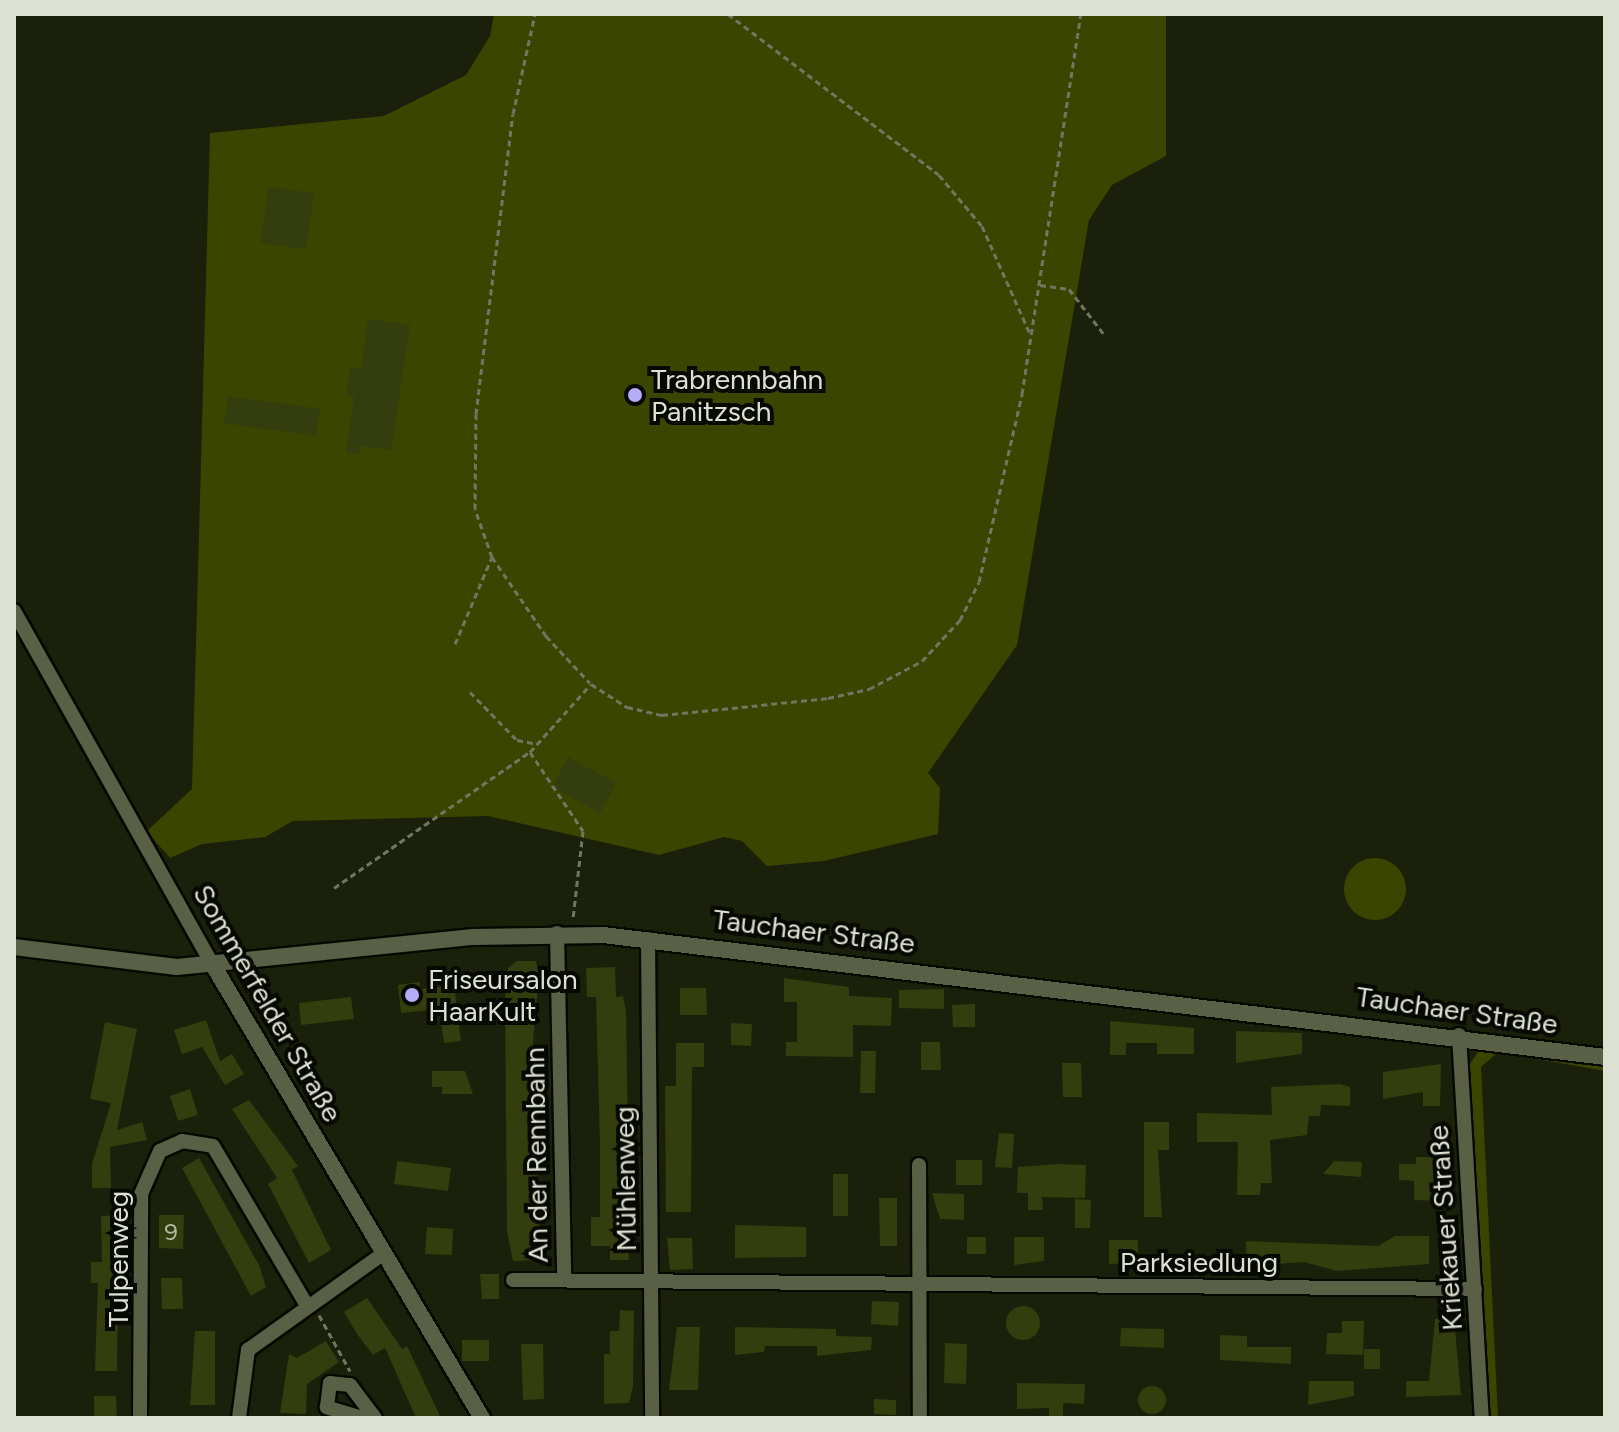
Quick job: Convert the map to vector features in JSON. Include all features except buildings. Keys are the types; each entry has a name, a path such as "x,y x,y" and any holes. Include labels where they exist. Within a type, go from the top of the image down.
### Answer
{"street":[{"name":"Sommerfelder Straße","path":"14,611 381,1255 482,1418"},
{"name":"Tauchaer Straße","path":"14,947 136,964 213,965 565,934 648,939 1459,1035 1605,1057"},
{"name":"An der Rennbahn","path":"564,1279 565,934"},
{"name":"Mühlenweg","path":"648,939 652,1418"},
{"name":"Kriekauer Straße","path":"1459,1035 1482,1418"},
{"name":"Tulpenweg","path":"140,1418 141,1194 160,1151 182,1141 213,1146 307,1301"},
{"path":"919,1165 922,1287 920,1418"},
{"path":"239,1418 248,1350 307,1301 381,1255"},
{"name":"Parksiedlung","path":"513,1280 922,1287 1475,1289"},
{"path":"362,1418 324,1402 330,1383 346,1382 375,1418"}],"path":[{"path":"535,14 513,114 476,414 475,509 492,557 546,636 589,686 627,707 662,715 763,709 869,689 922,661 960,620 979,582 1031,338 1081,14"},
{"path":"728,14 950,186 982,226 1031,338"},
{"path":"1040,285 1069,289 1103,333"},
{"path":"455,644 492,557"},
{"path":"334,888 530,752 589,686"},
{"path":"470,692 517,740 537,744"},
{"path":"530,752 583,831 565,934"},
{"path":"307,1301 347,1361 346,1382"}],"green space":[{"name":"Trabrennbahn Panitzsch","path":"494,14 1166,14 1166,156 1112,185 1089,220 1017,645 928,773 940,788 938,834 824,861 767,866 742,841 724,837 659,855 488,816 293,821 265,837 202,844 170,858 135,818 147,831 192,789 210,133 384,116 466,75 490,36"},
{"path":"1375,858 1387,860 1397,867 1404,877 1404,901 1397,911 1387,918 1375,920 1363,918 1353,911 1346,901 1344,889 1346,877 1353,867 1363,860"},
{"path":"1480,1049 1605,1065 1605,1071 1498,1052 1481,1067 1498,1418 1488,1418 1468,1067"}],"place":[{"name":"Trabrennbahn Panitzsch","path":"635,395"},
{"name":"Friseursalon HaarKult","path":"412,995"}]}
